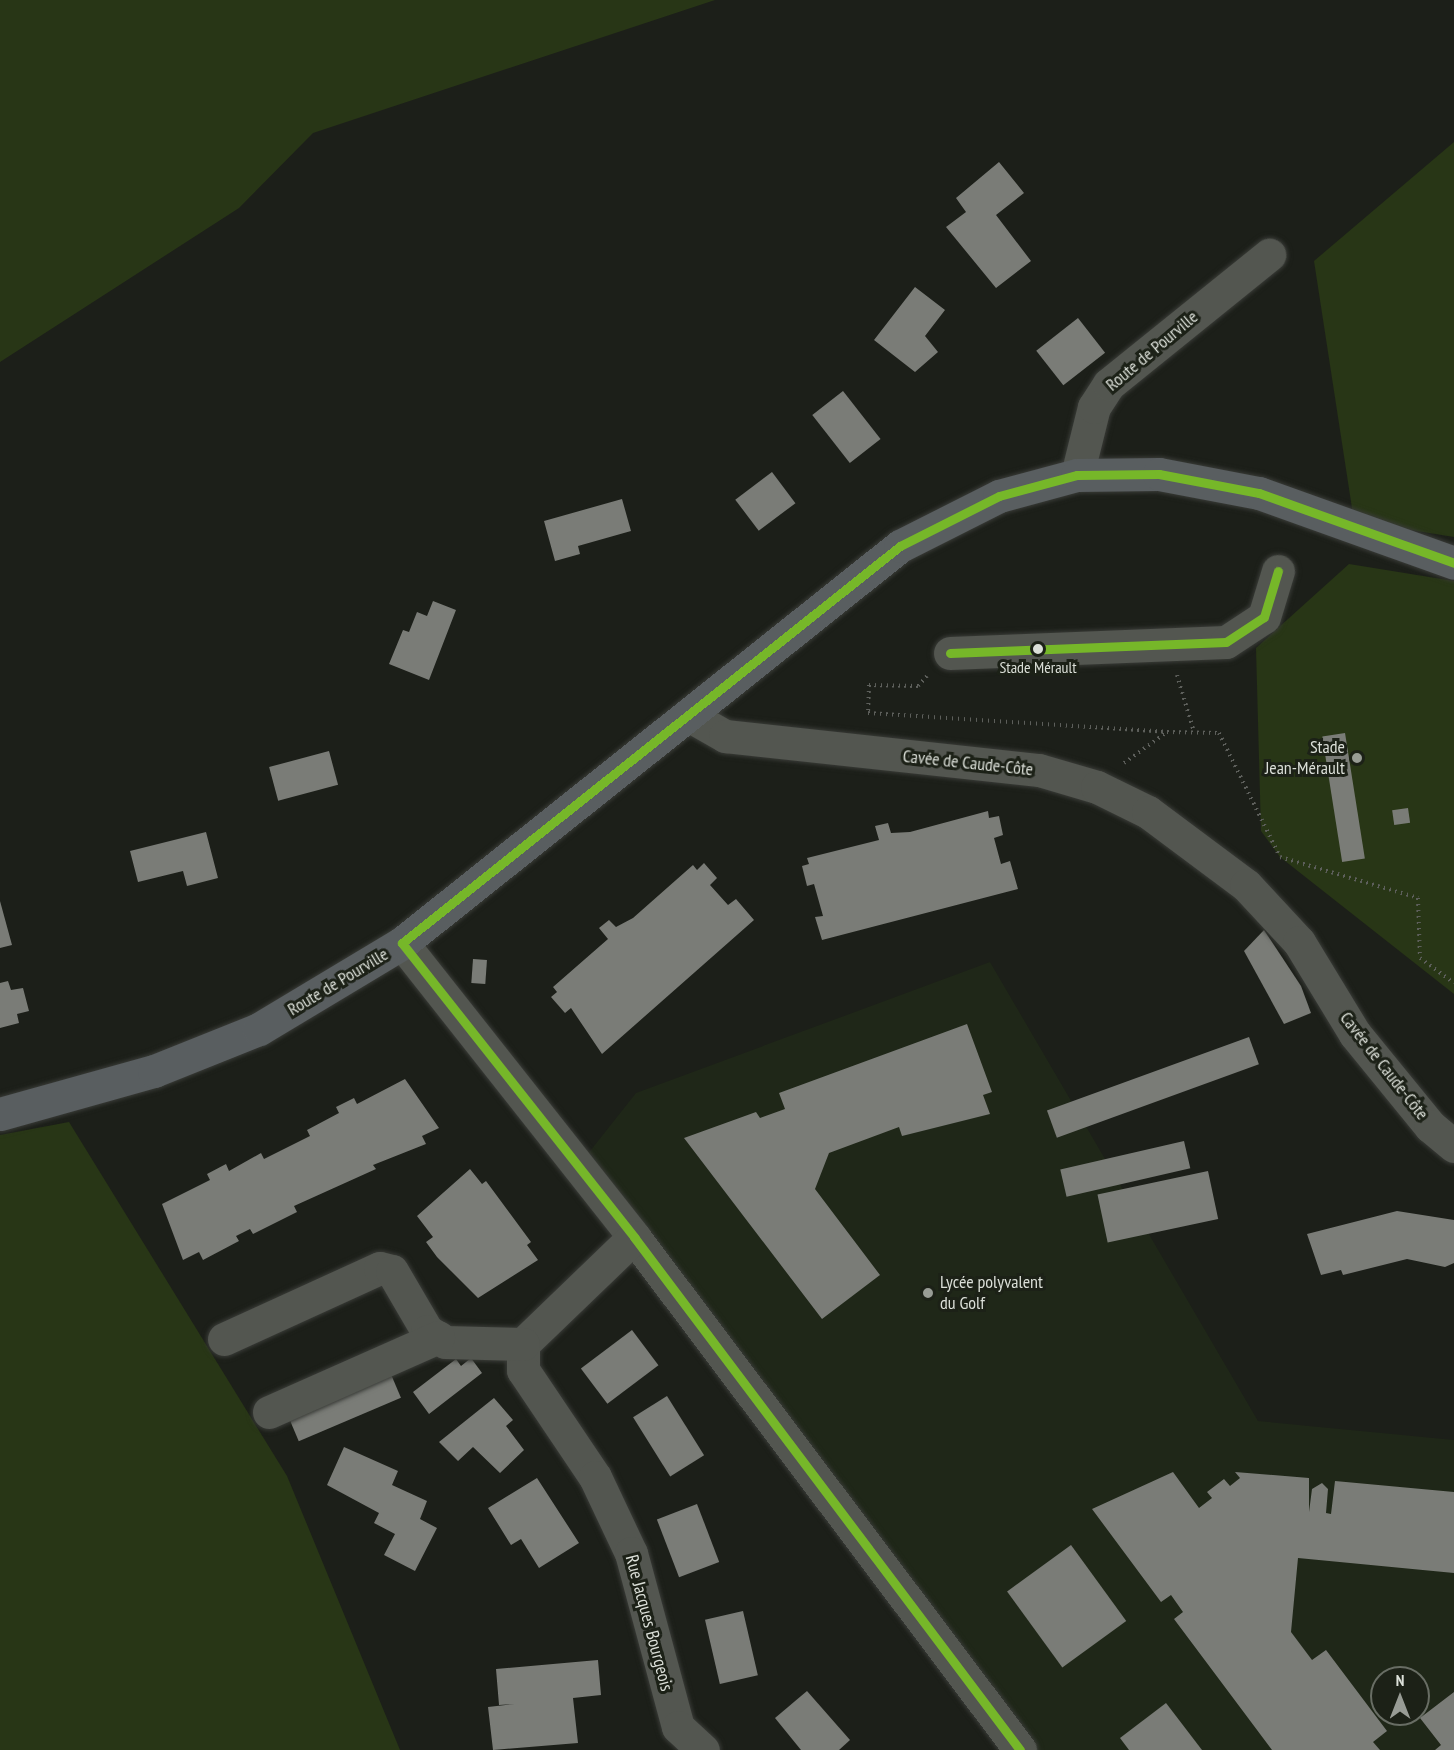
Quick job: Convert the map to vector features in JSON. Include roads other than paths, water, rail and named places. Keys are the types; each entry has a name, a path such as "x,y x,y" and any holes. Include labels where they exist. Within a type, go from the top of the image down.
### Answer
{"main road":[{"name":"Route de Pourville","path":"0,1114 154,1071 259,1029 402,943 900,546 962,511 1077,475 1159,474 1259,493 1454,563"}],"street":[{"name":"Route de Pourville","path":"1077,475 1094,407 1109,384 1269,255"},
{"path":"950,653 1170,648 1245,634 1264,617 1278,571"},
{"name":"Cavée de Caude-Côte","path":"688,715 725,736 993,763 1097,787 1201,846 1246,885 1299,942 1355,1034 1430,1126 1454,1146"},
{"path":"402,943 634,1237 1020,1750"},
{"path":"224,1340 380,1268 392,1271 427,1331 438,1337 523,1344 634,1237"},
{"path":"269,1412 438,1337"},
{"name":"Rue Jacques Bourgeois","path":"523,1344 523,1371 595,1477 631,1553 678,1727 703,1750"}],"place":[{"name":"Stade Mérault","path":"1038,649"},
{"name":"Stade Jean-Mérault","path":"1357,758"},
{"name":"Lycée polyvalent du Golf","path":"928,1293"}]}
